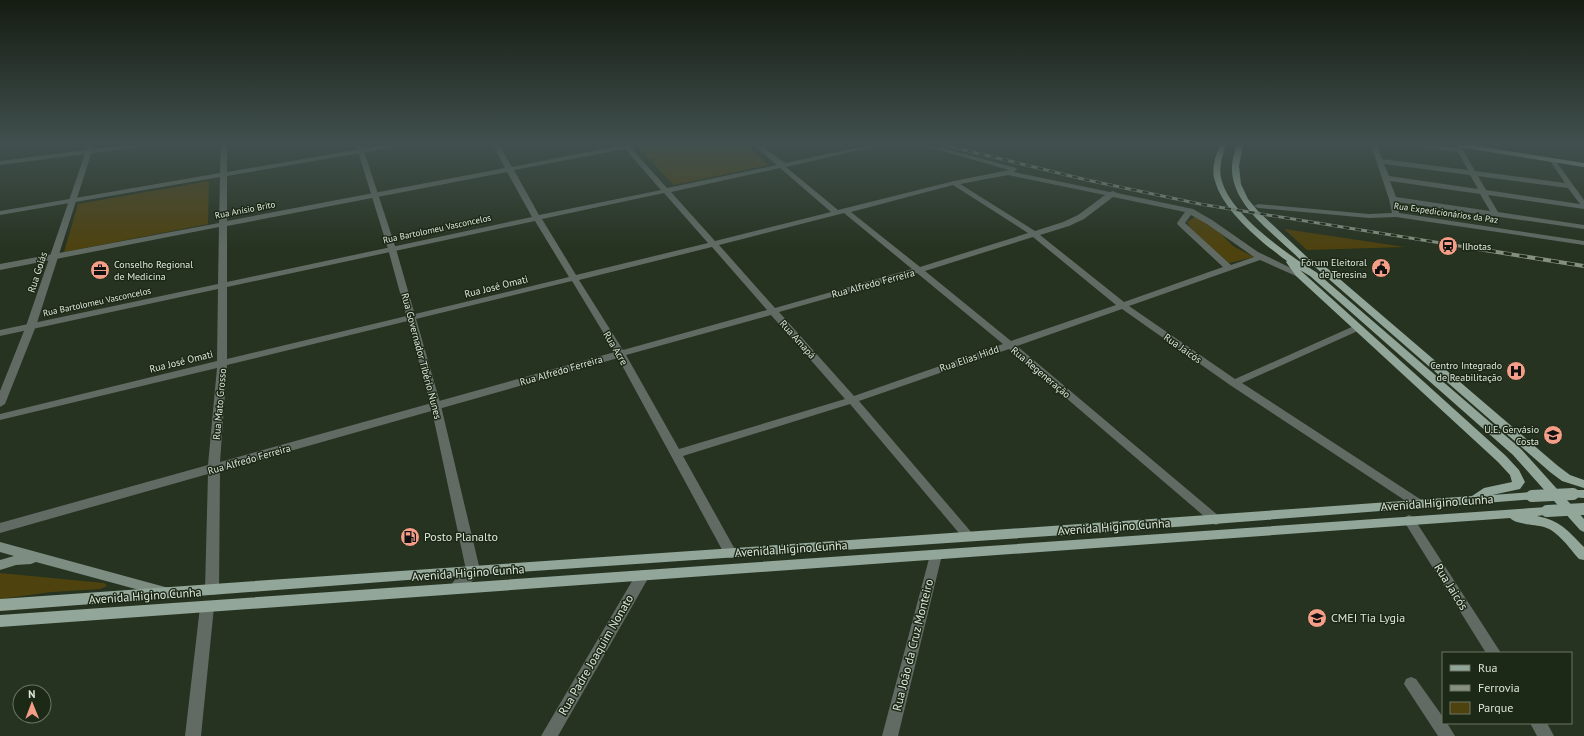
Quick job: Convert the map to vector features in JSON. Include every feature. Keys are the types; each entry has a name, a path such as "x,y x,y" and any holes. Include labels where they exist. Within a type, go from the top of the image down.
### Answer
{"main road":[{"path":"1218,179 1224,195 1244,218 1290,260 1313,274 1516,452 1538,474 1584,527"},
{"path":"1236,179 1248,205 1305,260 1313,274"},
{"path":"1290,260 1293,268 1299,274 1502,459 1517,476 1519,482 1516,486 1488,492 1473,500"},
{"path":"1305,260 1318,265 1550,466 1566,478 1584,484"},
{"name":"Avenida Higino Cunha","path":"0,605 473,570 1216,520 1473,500 1579,494"},
{"name":"Avenida Higino Cunha","path":"0,621 643,574 936,555 1409,520 1584,509"},
{"path":"1502,514 1548,523 1556,527 1584,555"},
{"path":"0,548 167,592"},
{"path":"0,564 16,560 43,559"}],"street":[{"name":"Rua Goiás","path":"0,404 31,326 79,179"},
{"path":"0,213 195,179"},
{"name":"Rua Mato Grosso","path":"212,590 214,468 222,362 225,179"},
{"name":"Rua Governador Tibério Nunes","path":"370,179 392,249 436,406 473,570"},
{"name":"Rua Anísio Brito","path":"0,267 456,179"},
{"name":"Rua Acre","path":"515,179 536,218 620,353 675,454 732,553"},
{"name":"Rua Amapá","path":"657,179 852,400 968,536"},
{"name":"Rua Bartolomeu Vasconcelos","path":"0,333 715,179"},
{"path":"797,179 836,213"},
{"name":"Rua José Omati","path":"0,417 222,362 411,318 715,244 783,230 836,213 971,179"},
{"name":"Rua José Omati","path":"1041,179 1113,193 1190,211 1219,227 1248,250 1261,257"},
{"path":"1386,179 1393,198 1396,215"},
{"path":"1394,179 1584,206"},
{"path":"1477,179 1495,214"},
{"path":"1517,179 1570,186"},
{"path":"1566,179 1584,206"},
{"name":"Rua Jaicós","path":"954,183 1034,234 1122,305 1234,383 1419,504"},
{"name":"Rua Alfredo Ferreira","path":"0,528 772,310 919,270 1066,224 1081,217 1113,193"},
{"path":"1393,198 1584,227"},
{"name":"Rua Expedicionários da Paz","path":"1258,206 1369,216 1396,215 1584,243"},
{"name":"Rua Regeneração","path":"846,211 1009,344 1216,520"},
{"path":"1190,211 1181,223 1229,268"},
{"path":"1261,257 1299,274"},
{"name":"Rua Elias Hidd","path":"675,454 852,400 1261,257"},
{"path":"1234,383 1357,328"},
{"name":"Rua Jaicós","path":"1409,520 1493,652"},
{"name":"Rua João da Cruz Monteiro","path":"890,736 936,555"},
{"path":"456,588 473,570"},
{"name":"Rua Padre Joaquim Nonato","path":"549,736 643,574"},
{"path":"193,736 207,607"},
{"path":"1411,684 1447,736"},
{"path":"1539,724 1546,736"}],"green space":[{"path":"669,179 701,179 674,185"},
{"path":"209,181 208,224 64,252 78,204"},
{"path":"1196,216 1215,228 1233,246 1254,257 1229,263 1190,228 1187,222"},
{"path":"1284,229 1405,247 1307,250"},
{"path":"0,573 104,583 107,586 100,589 52,592 0,599"}],"railway":[{"path":"1084,179 1200,204 1478,249"},
{"path":"1472,248 1584,266"}],"place":[{"name":"Ilhotas","path":"1448,246"},
{"name":"Fórum Eleitoral de Teresina","path":"1381,268"},
{"name":"Conselho Regional de Medicina","path":"100,270"},
{"name":"Centro Integrado de Reabilitação","path":"1516,371"},
{"name":"U.E. Gervásio Costa","path":"1553,435"},
{"name":"Posto Planalto","path":"410,537"},
{"name":"CMEI Tia Lygia","path":"1317,618"}]}
